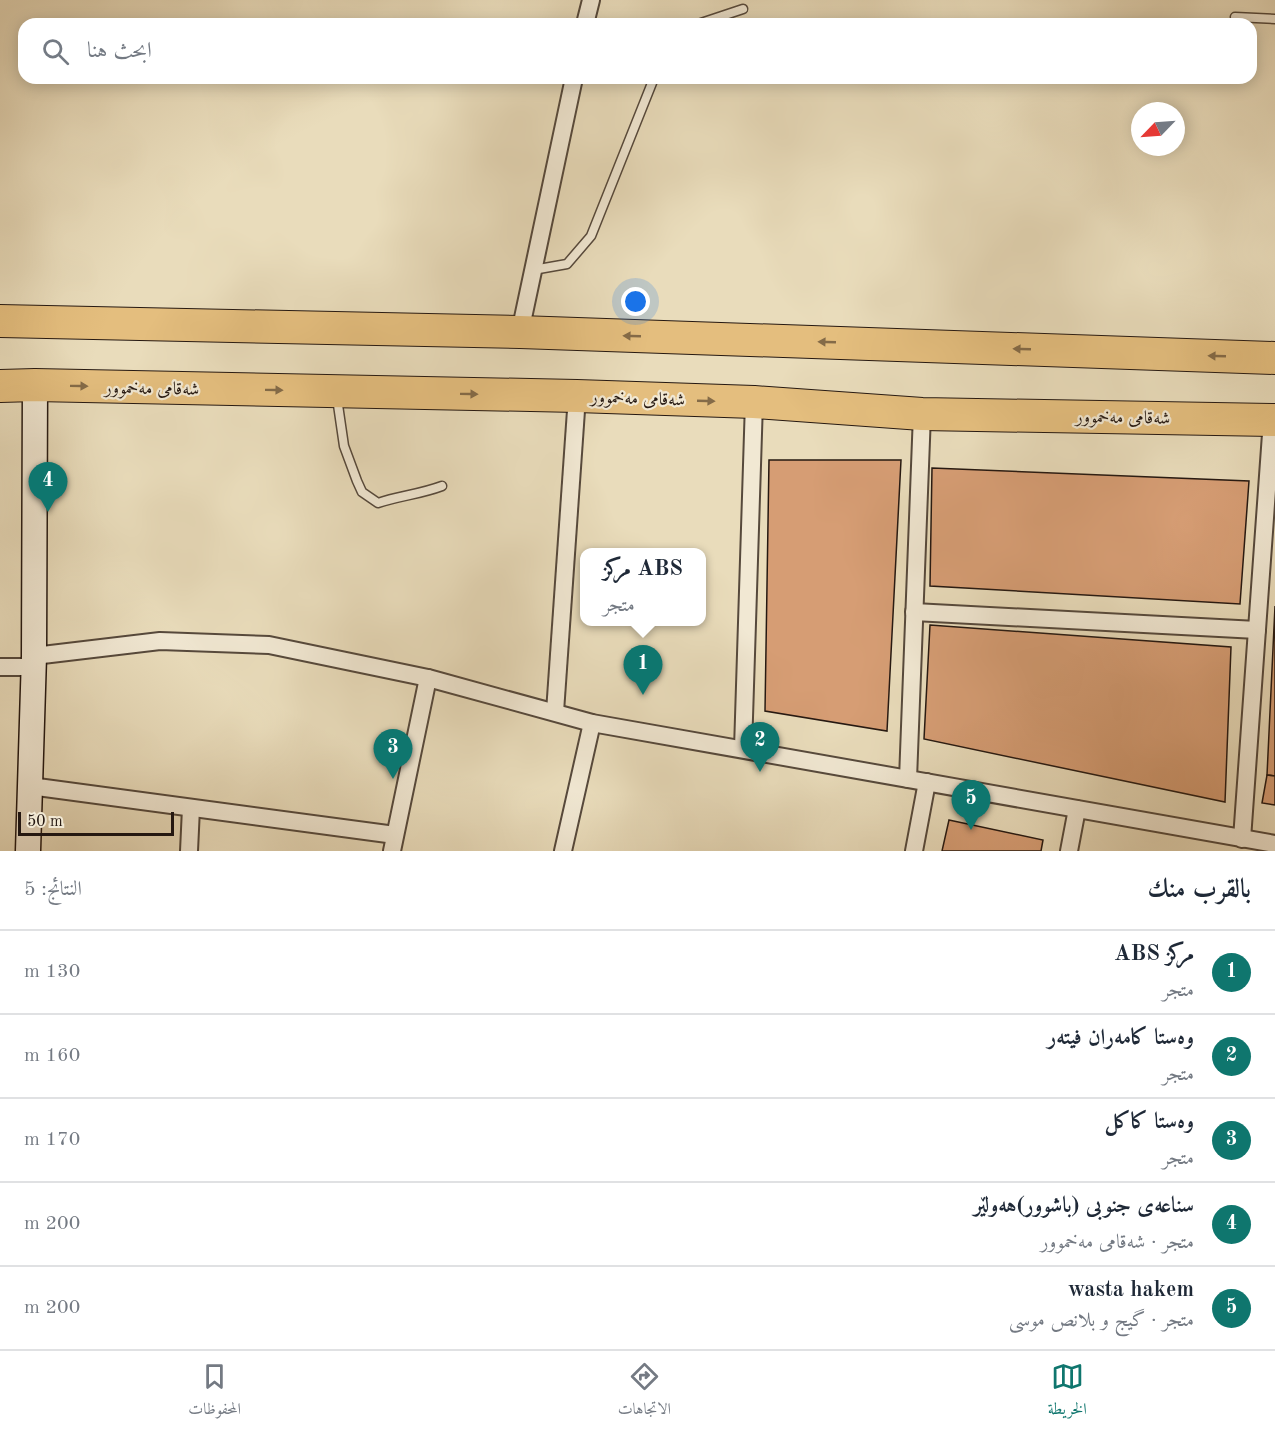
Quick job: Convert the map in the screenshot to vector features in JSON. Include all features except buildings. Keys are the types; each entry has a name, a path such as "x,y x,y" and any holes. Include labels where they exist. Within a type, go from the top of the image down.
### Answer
{"highway":[{"path":"0,321 520,332 1275,358"},
{"name":"شەقامی مەخموور","path":"0,386 577,396 754,402 922,414 1273,420"}],"street":[{"path":"586,18 591,0"},
{"path":"520,332 573,84"},
{"path":"28,851 34,662 35,385"},
{"path":"555,712 577,396"},
{"path":"743,750 754,402"},
{"path":"908,779 922,414"},
{"path":"1242,839 1273,420"},
{"path":"914,612 1257,630"},
{"path":"0,667 160,641 269,645 428,678 592,723 1275,844"},
{"path":"30,786 191,808 393,843 428,678"},
{"path":"563,851 592,723"},
{"path":"914,851 927,782"},
{"path":"189,851 191,808"},
{"path":"1069,851 1077,809"}],"lane":[{"path":"716,18 743,9"},
{"path":"1235,17 1255,18"},
{"path":"1257,18 1275,19"},
{"path":"533,270 567,264 591,236 652,84"},
{"path":"336,391 345,446 362,492 378,503 400,496 422,494 442,486"}],"place":[{"name":"سناعەی جنوبی (باشوور)هەولێر","path":"48,512"},
{"name":"مركز ABS","path":"643,695"},
{"name":"وەستا كامەران فیتەر","path":"760,772"},
{"name":"وەستا کاکل","path":"393,779"},
{"name":"wasta hakem","path":"971,830"}]}
